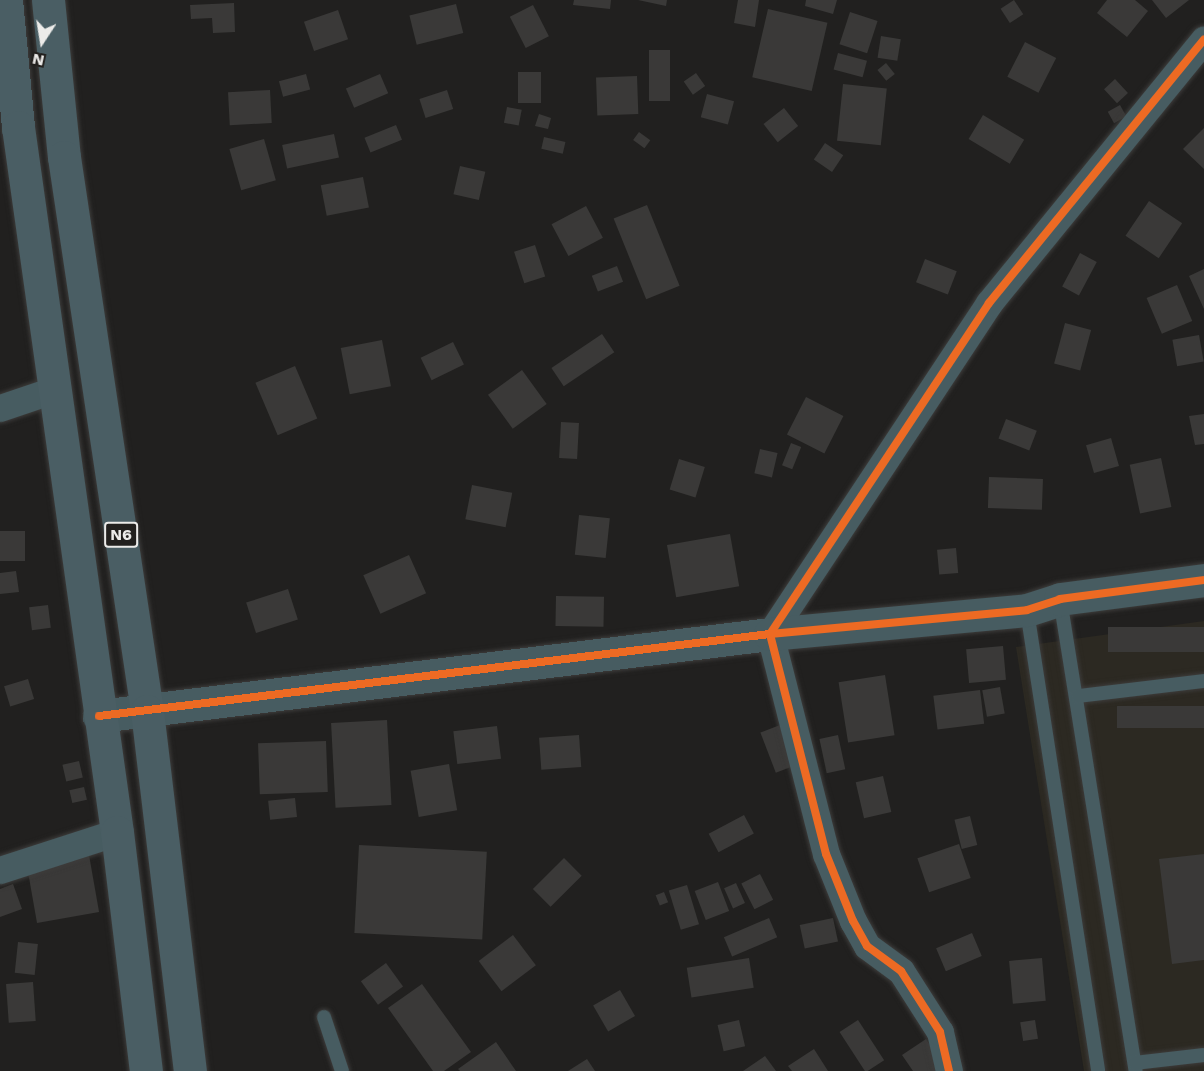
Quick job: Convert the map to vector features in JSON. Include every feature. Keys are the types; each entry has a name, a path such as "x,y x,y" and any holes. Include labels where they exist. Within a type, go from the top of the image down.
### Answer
{"highway":[{"name":"N6","path":"6,0 9,127 56,390 99,716 117,832 146,1071"},
{"name":"N6","path":"48,0 66,169 147,711 190,1071"}],"street":[{"path":"949,1071 940,1032 901,971 867,946 853,921 826,854 770,634 989,303 1204,39"},
{"path":"0,408 56,390"},
{"path":"99,716 770,634 1027,610 1060,599 1204,580"},
{"path":"0,870 117,832"}],"lane":[{"path":"1060,599 1078,696 1136,1067 1204,1055"},
{"path":"1027,610 1098,1071"},
{"path":"1078,696 1204,681"},
{"path":"324,1017 342,1071"}],"shaded area":[{"path":"1204,621 1204,1071 1084,1071 1016,647"}],"building":[{"path":"574,0 611,0 610,9 573,5"},
{"path":"638,0 667,0 666,6"},
{"path":"738,0 759,0 755,27 734,23"},
{"path":"806,0 837,0 833,14 805,6"},
{"path":"1014,0 1023,14 1010,23 1001,9"},
{"path":"1107,0 1135,0 1148,11 1127,37 1097,13"},
{"path":"1152,0 1189,0 1166,18"},
{"path":"234,3 235,32 213,33 212,18 191,19 190,5"},
{"path":"456,4 463,33 417,45 409,16"},
{"path":"533,5 549,36 526,48 510,17"},
{"path":"768,9 827,23 812,91 752,77"},
{"path":"338,10 348,39 314,51 304,22"},
{"path":"850,12 878,21 867,53 839,44"},
{"path":"881,36 901,39 897,61 878,58"},
{"path":"1025,42 1056,58 1038,93 1007,77"},
{"path":"649,50 670,50 670,101 649,101"},
{"path":"838,53 867,61 863,77 834,69"},
{"path":"886,63 895,74 886,81 877,70"},
{"path":"518,72 541,72 541,103 518,103"},
{"path":"696,73 705,86 693,95 684,82"},
{"path":"306,74 310,89 283,97 279,81"},
{"path":"380,74 388,93 354,108 346,88"},
{"path":"637,76 638,114 597,115 596,77"},
{"path":"1115,79 1128,93 1117,103 1104,89"},
{"path":"843,84 887,89 881,145 837,141"},
{"path":"270,90 272,123 230,125 228,92"},
{"path":"447,90 453,109 426,118 419,99"},
{"path":"707,94 734,101 728,124 701,117"},
{"path":"1120,105 1126,116 1114,123 1108,112"},
{"path":"507,107 522,110 519,126 504,123"},
{"path":"784,108 798,126 778,142 764,124"},
{"path":"539,114 551,118 548,129 535,126"},
{"path":"983,115 1024,140 1010,164 969,139"},
{"path":"396,125 402,140 370,153 364,138"},
{"path":"1204,128 1204,169 1183,149"},
{"path":"639,132 650,140 644,148 633,140"},
{"path":"334,134 339,157 287,168 282,145"},
{"path":"544,137 565,142 563,154 541,149"},
{"path":"264,139 276,180 241,190 229,149"},
{"path":"825,143 843,155 832,172 814,160"},
{"path":"460,166 485,172 479,200 453,194"},
{"path":"363,177 369,207 327,216 321,185"},
{"path":"1149,201 1182,223 1159,258 1126,236"},
{"path":"647,205 680,286 646,299 614,218"},
{"path":"586,206 603,238 568,256 552,224"},
{"path":"535,245 545,276 524,283 514,252"},
{"path":"1080,253 1097,262 1079,295 1062,287"},
{"path":"925,259 957,271 948,295 916,282"},
{"path":"617,266 623,282 598,292 592,276"},
{"path":"1204,269 1204,309 1189,276"},
{"path":"1177,285 1192,321 1162,334 1147,298"},
{"path":"1065,323 1091,330 1080,371 1054,364"},
{"path":"602,334 614,352 564,386 551,368"},
{"path":"1199,335 1204,362 1177,366 1172,340"},
{"path":"382,340 391,386 350,394 341,348"},
{"path":"453,342 464,364 432,380 421,358"},
{"path":"295,366 317,418 278,435 255,383"},
{"path":"522,370 547,404 513,429 488,395"},
{"path":"806,397 843,416 824,453 787,434"},
{"path":"1204,414 1204,444 1195,445 1189,416"},
{"path":"1006,419 1037,431 1029,450 998,439"},
{"path":"561,422 579,423 577,459 559,458"},
{"path":"1111,438 1119,466 1094,473 1086,445"},
{"path":"791,443 801,447 792,469 782,465"},
{"path":"760,449 778,453 772,477 754,473"},
{"path":"1161,458 1171,507 1140,514 1130,465"},
{"path":"679,459 705,467 695,497 670,490"},
{"path":"989,477 1043,479 1042,510 988,508"},
{"path":"472,485 512,493 506,527 465,519"},
{"path":"579,515 610,518 606,558 575,555"},
{"path":"0,531 25,531 25,561 0,561"},
{"path":"730,534 739,586 676,597 667,545"},
{"path":"956,548 958,573 939,575 937,550"},
{"path":"409,555 426,593 380,614 363,575"},
{"path":"16,571 19,592 0,594 0,573"},
{"path":"288,589 298,619 256,633 246,603"},
{"path":"556,596 604,597 603,627 555,626"},
{"path":"48,605 51,628 32,630 29,607"},
{"path":"1108,627 1204,627 1204,652 1108,652"},
{"path":"1003,646 1006,680 969,683 966,649"},
{"path":"885,675 895,735 848,743 839,682"},
{"path":"28,679 34,699 10,706 4,686"},
{"path":"1000,687 1005,714 987,717 982,690"},
{"path":"980,690 984,724 937,729 933,696"},
{"path":"1117,706 1204,706 1204,728 1117,728"},
{"path":"387,720 391,805 336,808 331,723"},
{"path":"780,725 795,765 776,773 760,733"},
{"path":"497,726 501,759 457,764 453,731"},
{"path":"579,735 581,767 541,770 539,738"},
{"path":"838,735 845,769 827,773 819,739"},
{"path":"326,741 328,792 260,794 258,743"},
{"path":"79,761 83,778 66,781 62,765"},
{"path":"449,764 457,810 419,817 411,771"},
{"path":"883,776 891,812 864,818 856,782"},
{"path":"84,787 87,800 72,803 69,790"},
{"path":"295,798 297,817 270,820 268,801"},
{"path":"744,815 754,834 719,852 709,834"},
{"path":"970,816 977,845 962,849 954,820"},
{"path":"959,844 971,878 929,892 917,858"},
{"path":"359,845 487,852 482,940 354,933"},
{"path":"1204,854 1204,960 1172,964 1159,859"},
{"path":"89,855 99,912 37,923 27,866"},
{"path":"564,858 582,876 551,907 533,889"},
{"path":"760,874 773,900 754,909 741,884"},
{"path":"718,882 729,911 706,920 695,891"},
{"path":"736,883 745,903 733,908 724,888"},
{"path":"13,884 22,909 0,917 0,889"},
{"path":"687,885 699,924 681,930 669,891"},
{"path":"664,892 668,902 660,906 656,895"},
{"path":"769,918 777,937 732,956 724,937"},
{"path":"833,918 838,941 805,949 800,925"},
{"path":"972,933 982,956 946,971 936,948"},
{"path":"513,935 536,965 502,991 479,961"},
{"path":"18,942 38,944 35,975 15,973"},
{"path":"749,958 754,988 691,997 687,968"},
{"path":"1042,958 1046,1001 1013,1004 1009,961"},
{"path":"386,963 403,986 378,1005 361,981"},
{"path":"33,982 36,1021 9,1023 6,984"},
{"path":"422,984 471,1052 444,1071 433,1071 388,1008"},
{"path":"620,990 635,1016 608,1031 593,1006"},
{"path":"739,1020 745,1046 724,1051 718,1025"},
{"path":"858,1020 884,1060 865,1071 840,1032"},
{"path":"1035,1020 1038,1039 1023,1041 1020,1022"},
{"path":"926,1039 945,1068 940,1071 913,1071 902,1055"},
{"path":"496,1042 516,1071 460,1071 458,1069"},
{"path":"814,1049 828,1071 792,1071 788,1066"},
{"path":"765,1056 776,1071 743,1071"},
{"path":"587,1059 595,1071 568,1071"}],"cycle path":[{"path":"949,1071 940,1032 901,971 867,946 853,921 826,854 770,634 989,303 1204,39"},
{"path":"99,716 770,634 1027,610 1060,599 1204,580"}]}
